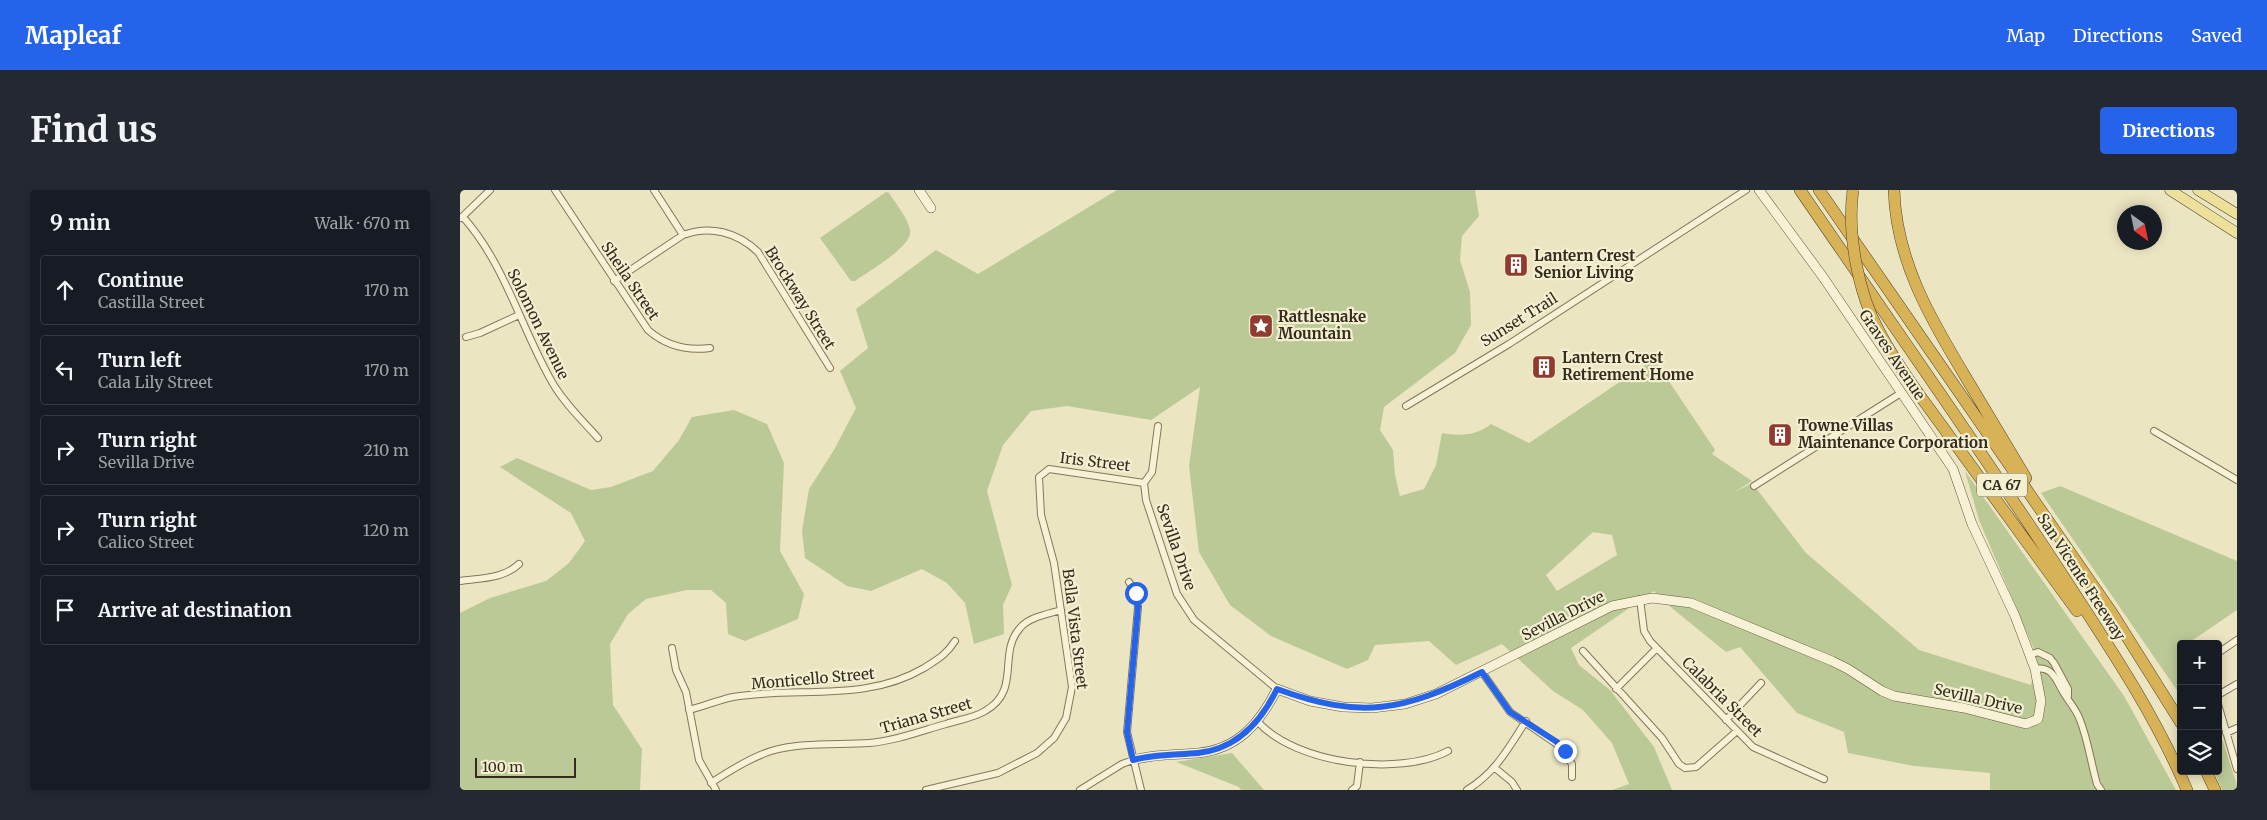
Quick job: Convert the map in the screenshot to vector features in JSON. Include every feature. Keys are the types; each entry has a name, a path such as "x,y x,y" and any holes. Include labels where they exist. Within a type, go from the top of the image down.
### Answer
{"highway":[{"name":"San Vicente Freeway","path":"1800,190 2038,538 2143,702 2187,790"},
{"name":"San Vicente Freeway","path":"1819,190 2112,613 2177,718"},
{"path":"1853,190 1851,227 1860,281 1878,330 1918,393 2143,702"},
{"path":"1894,190 1894,211 1901,242 1919,296 2026,478 2036,505"},
{"path":"2208,775 2215,790"}],"main road":[{"path":"2170,190 2237,233"},
{"path":"2198,190 2237,214"}],"street":[{"path":"461,218 490,190"},
{"name":"Sheila Street","path":"555,190 640,321 652,334 665,342 678,346 710,348"},
{"path":"654,190 683,235"},
{"path":"919,190 931,208"},
{"name":"Sunset Trail","path":"1406,406 1508,344 1746,190"},
{"name":"Graves Avenue","path":"1759,190 1823,276 1953,469 1972,524 2015,616 2030,655"},
{"name":"Solomon Avenue","path":"461,218 487,249 558,391 598,438"},
{"name":"Brockway Street","path":"614,281 683,235 696,230 718,231 740,239 758,252 830,368"},
{"path":"466,337 480,333 519,315"},
{"path":"1754,486 1901,393"},
{"path":"1144,483 1152,472 1158,426"},
{"path":"2154,431 2237,480"},
{"name":"Iris Street","path":"1043,472 1049,469 1144,483"},
{"name":"Bella Vista Street","path":"926,790 998,773 1037,753 1054,738 1066,718 1072,695 1054,563 1041,515 1040,477 1043,472"},
{"name":"Sevilla Drive","path":"1144,483 1146,500 1177,594 1194,620 1277,689 1310,701 1343,707 1372,708 1405,704 1436,694 1612,606 1640,599 1666,598 1690,603 1832,661 1882,691 1894,696 1964,708 2026,724 2038,720 2040,713 2040,686 2030,655"},
{"path":"460,580 500,576 512,571 520,564"},
{"path":"1129,582 1136,593 1138,607 1127,732 1141,790"},
{"name":"Calabria Street","path":"1640,599 1644,631 1656,649 1753,747 1824,779"},
{"name":"Triana Street","path":"711,783 750,760 771,751 794,747 887,741 980,714 995,704 1005,689 1008,677 1010,648 1021,627 1033,619 1061,610"},
{"path":"2222,650 2237,640"},
{"name":"Monticello Street","path":"689,710 733,697 848,691 882,686 912,674 940,658 946,654 955,641"},
{"path":"672,648 689,710 699,760 716,790"},
{"path":"1616,689 1656,649"},
{"path":"1583,651 1662,738 1679,764 1685,768 1696,768 1737,731"},
{"path":"2030,655 2038,652 2050,658 2065,683 2068,696 2080,719 2097,784 2101,790"},
{"path":"2035,668 2042,667 2049,670 2063,692 2068,696"},
{"path":"1482,672 1510,712 1561,746 1572,764 1572,777"},
{"path":"1726,720 1762,683"},
{"path":"2222,693 2237,684"},
{"path":"1080,790 1122,764 1133,760 1144,757 1200,752 1217,748 1240,738 1258,722 1277,689"},
{"path":"2222,718 2237,768"},
{"path":"1258,722 1265,729 1297,749 1335,760 1409,763 1434,758 1448,751"},
{"path":"1467,790 1485,778 1495,768 1526,722"},
{"path":"2226,733 2237,728"},
{"path":"1352,790 1357,786 1360,762"},
{"path":"1495,768 1512,782 1517,790"}],"green space":[{"path":"1117,190 1475,190 1479,216 1462,236 1460,260 1470,292 1471,325 1455,353 1384,407 1380,430 1393,450 1395,475 1400,496 1424,489 1436,465 1442,433 1455,435 1474,433 1491,424 1529,443 1654,359 1715,450 1712,454 1752,481 1733,493 1752,483 1806,553 1919,650 2031,685 2036,654 1979,520 1965,471 2124,696 2176,790 1990,790 1990,773 1914,766 1848,753 1844,732 1797,713 1740,647 1726,652 1654,591 1571,648 1579,665 1610,690 1654,747 1672,790 1612,790 1629,784 1612,743 1583,710 1553,691 1502,644 1456,665 1429,641 1375,645 1368,660 1347,669 1271,636 1230,605 1199,552 1189,466 1200,387 1151,420 1067,406 1031,411 1003,445 987,491 1012,585 1003,605 1004,634 974,644 965,603 947,583 922,569 871,591 847,586 805,558 802,531 809,489 834,450 856,408 840,371 868,348 856,309 936,250 978,274","holes":["1593,532 1612,535 1617,555 1557,591 1546,575"]},
{"path":"886,192 889,193 907,221 910,230 909,236 898,251 855,281 851,281 820,238"},
{"path":"734,410 767,424 784,463 780,551 804,594 798,619 745,641 728,634 726,603 711,590 687,590 646,599 628,614 610,644 613,705 642,749 640,790 460,790 460,613 490,598 546,581 569,563 585,541 571,513 500,467 517,458 591,490 611,487 653,471 679,440 692,417"},
{"path":"2060,486 2237,561 2237,610 2193,640 2177,640 2177,690 2041,493"},
{"path":"2222,738 2237,785 2237,790 2222,790 2216,775 2222,775"},
{"path":"1232,753 1264,790 1241,790 1239,787 1176,762"}],"place":[{"name":"Lantern Crest Senior Living","path":"1516,265"},
{"name":"Rattlesnake Mountain","path":"1261,326"},
{"name":"Lantern Crest Retirement Home","path":"1544,367"},
{"name":"Towne Villas Maintenance Corporation","path":"1780,435"}],"route":[{"path":"1136,593 1138,607 1127,732 1133,760 1144,757 1209,751 1225,746 1240,738 1258,722 1277,689 1310,701 1343,707 1372,708 1405,704 1436,694 1482,672 1501,702 1510,712 1557,742 1565,751"}]}
